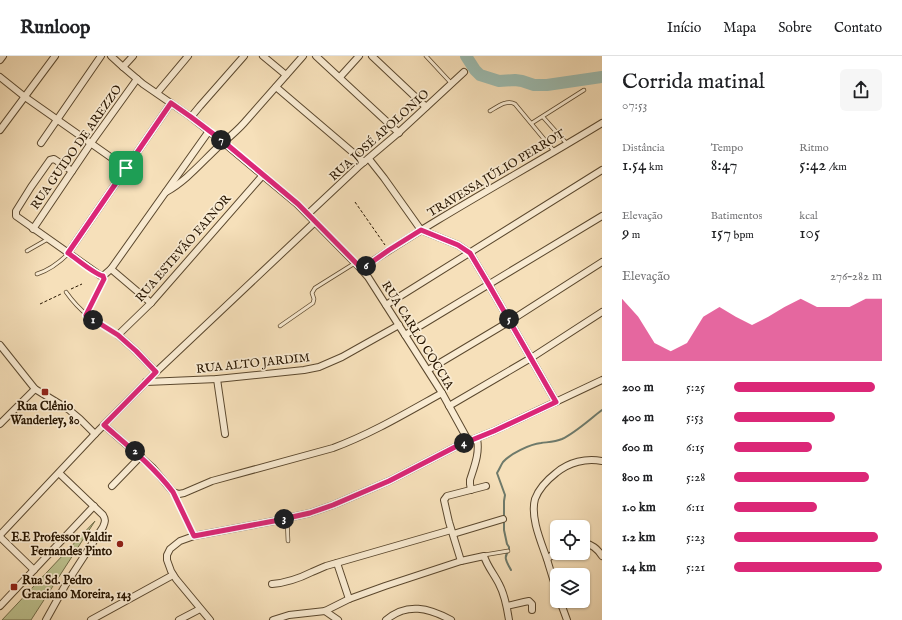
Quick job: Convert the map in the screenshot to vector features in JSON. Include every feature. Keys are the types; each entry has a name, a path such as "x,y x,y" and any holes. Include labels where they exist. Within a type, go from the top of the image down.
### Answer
{"street":[{"path":"0,60 3,56"},
{"path":"0,130 55,56"},
{"path":"41,143 101,56"},
{"name":"RUA CARLO COCCIA","path":"111,56 137,79 224,142 298,204 362,269 428,370 468,442"},
{"path":"123,67 133,56"},
{"path":"157,93 188,56"},
{"path":"191,117 244,56"},
{"path":"263,56 286,75"},
{"path":"164,193 174,188 188,176 244,123 303,56"},
{"path":"316,56 399,133"},
{"path":"340,77 359,56"},
{"path":"372,56 426,107"},
{"name":"RUA JOSÉ APOLONIO","path":"308,214 399,133 464,72"},
{"path":"0,77 25,97 126,168"},
{"name":"RUA GUIDO DE AREZZO","path":"33,229 91,143 137,79"},
{"path":"276,87 367,160 384,178 421,230 458,245 470,253 556,402"},
{"path":"69,253 171,103"},
{"name":"TRAVESSA JÚLIO PERROT","path":"362,269 421,230 602,123"},
{"path":"72,171 54,159 50,160 31,186 15,213 16,216 33,229 97,274 103,276 111,269 209,131"},
{"path":"386,305 602,170"},
{"name":"RUA ESTEVÃO FAINOR","path":"118,335 151,303 263,175"},
{"path":"405,335 602,216"},
{"path":"34,570 0,536 95,434 156,372 315,222"},
{"path":"428,370 510,321 602,262"},
{"path":"111,269 151,303"},
{"path":"449,406 531,358 602,312"},
{"name":"RUA ALTO JARDIM","path":"146,382 217,379 304,370 342,357 399,325"},
{"path":"118,335 156,372"},
{"path":"0,345 35,389 68,409 95,434"},
{"path":"217,379 225,434"},
{"path":"210,620 173,576 167,560 167,555 170,549 180,541 194,536 310,513 333,505 389,481 457,446 477,439 602,380"},
{"path":"0,424 35,389"},
{"path":"104,425 141,456 173,492 179,494 212,481 350,442 391,422 442,393"},
{"path":"471,490 470,480 478,452 477,439"},
{"path":"112,486 141,456"},
{"path":"550,569 537,530 534,514 535,500 541,488 549,478 560,469 572,463 594,459 602,461"},
{"path":"46,620 66,584 105,522 103,515 59,473"},
{"path":"461,561 444,500 447,496 486,486"},
{"path":"0,606 94,506"},
{"path":"272,584 280,583 312,572 319,568 503,519"},
{"path":"590,544 598,550 602,556"},
{"path":"273,620 289,615 325,610 349,599 461,561 484,556 498,582 507,606 509,620"},
{"path":"337,563 349,599"},
{"path":"91,620 173,576"},
{"path":"507,606 529,601 532,604 532,610"},
{"path":"386,620 394,614 412,608 431,611 451,620"},
{"path":"563,608 567,620"},
{"path":"180,620 200,609"},
{"path":"325,610 338,620"}],"lane":[{"path":"426,56 452,84"},
{"path":"532,123 544,117 584,90"},
{"path":"490,111 507,102 512,102 532,123 554,152"},
{"path":"544,117 567,144"},
{"path":"27,251 48,239"},
{"path":"36,274 48,271 69,253"},
{"path":"280,326 313,303 314,299 312,293 315,288 355,262"},
{"path":"66,292 76,306 86,315 118,335"},
{"path":"286,518 288,540"},
{"path":"484,556 508,551"}],"path":[{"path":"355,202 389,250"},
{"path":"86,315 104,279 103,276"},
{"path":"40,304 82,284"},
{"path":"173,492 194,536"}],"green space":[{"path":"95,521 31,620 2,620"}],"waterway":[{"path":"466,56 480,75 499,81 515,80 534,85 547,85 602,77"},
{"path":"511,570 506,558 509,547 504,530 505,495 497,473 502,463 510,456 526,447 562,439 577,430 602,410"}],"place":[{"name":"Rua Clênio Wanderley, 80","path":"45,392"},
{"name":"E.E Professor Valdir Fernandes Pinto","path":"120,544"},
{"name":"Rua Sd. Pedro Graciano Moreira, 143","path":"14,587"}],"route":[{"path":"171,103 224,142 298,204 362,269 421,230 458,245 470,253 556,402 477,439 457,446 389,481 333,505 310,513 194,536 173,492 169,487 141,456 104,425 156,372 118,335 86,315 104,279 103,276 68,253 126,168 171,103"}]}
